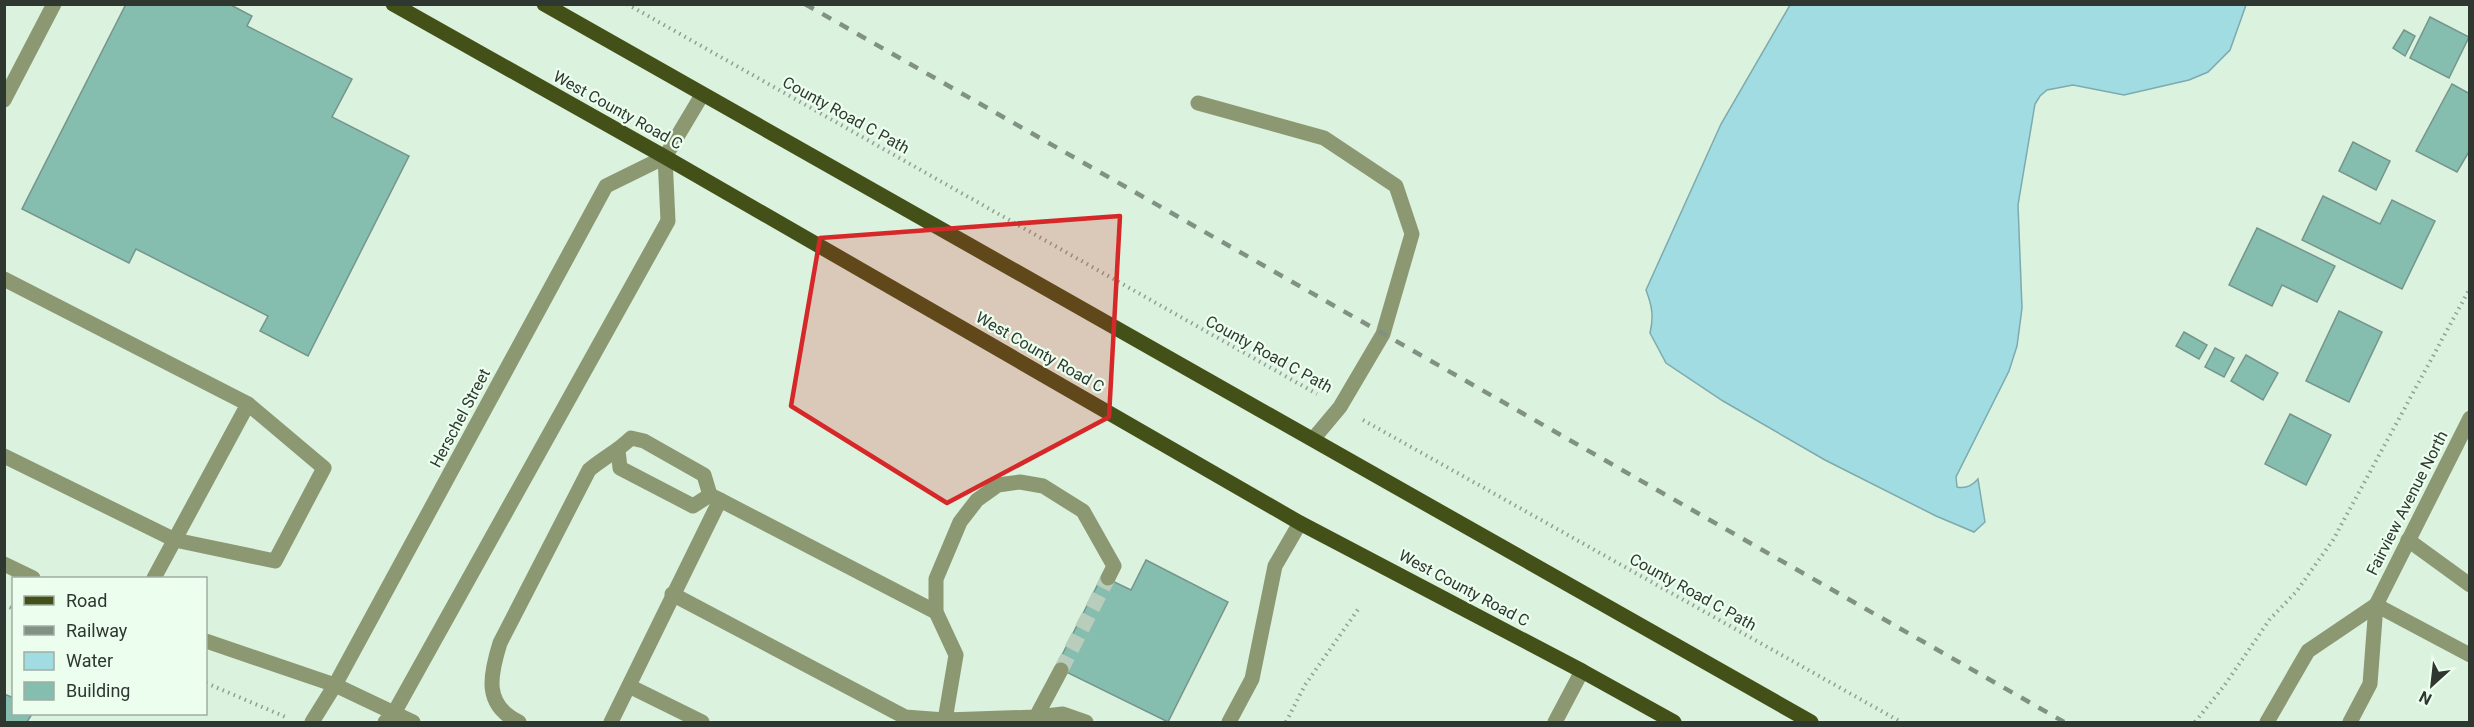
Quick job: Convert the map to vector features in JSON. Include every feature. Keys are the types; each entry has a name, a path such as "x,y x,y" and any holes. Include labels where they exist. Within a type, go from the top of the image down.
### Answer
{"main road":[{"name":"West County Road C","path":"393,4 665,157 1300,523 1582,670 1674,723"},
{"path":"543,4 1314,438 1811,723"}],"street":[{"path":"4,100 54,4"},
{"path":"390,718 668,221 665,157 702,95"},
{"path":"1198,103 1324,138 1396,186 1412,234 1383,334 1340,407 1314,438"},
{"name":"Herschel Street","path":"312,723 335,685 606,186 665,157"},
{"path":"4,279 248,404 324,468 275,561 175,540 4,456"},
{"path":"155,577 248,404"},
{"name":"Fairview Avenue North","path":"2350,723 2370,684 2376,604 2469,418"},
{"path":"519,723 509,717 492,696 491,671 500,643 589,470 607,454 618,450 631,438 644,441 704,475 715,498 936,612"},
{"path":"618,450 620,468 664,492 693,506 715,498"},
{"path":"944,721 956,655 936,612 936,579 960,522 977,500 998,485 1020,482 1043,486 1083,511 1114,566 1108,578"},
{"path":"612,723 715,498"},
{"path":"1229,723 1252,679 1275,566 1300,523"},
{"path":"2408,540 2469,585"},
{"path":"4,564 29,577"},
{"path":"672,594 905,717 944,721 1063,714 1086,723"},
{"path":"2376,604 2469,655"},
{"name":"Fairview Avenue North","path":"2267,723 2308,651 2376,604"},
{"path":"207,641 335,685 390,718 413,723"},
{"path":"1036,717 1061,670"},
{"path":"1555,723 1582,670"},
{"path":"629,686 702,723"}],"path":[{"name":"County Road C Path","path":"627,4 1901,723"},
{"path":"2195,723 2224,686 2270,619 2296,592 2333,540 2469,288"},
{"path":"1286,723 1305,685 1359,608"},
{"path":"207,683 273,710"}],"highlighted area":[{"path":"1120,216 1109,417 947,503 791,406 820,238"}],"water":[{"path":"1790,5 2246,5 2230,50 2208,72 2189,80 2124,95 2073,85 2047,90 2035,104 2018,205 2022,308 2017,346 2009,371 1956,477 1957,487 1960,488 1969,486 1978,479 1985,522 1974,532 1936,516 1825,460 1723,401 1666,363 1650,333 1652,311 1646,290 1721,124"}],"building":[{"path":"126,4 229,4 252,16 247,26 352,79 332,117 409,156 308,356 260,331 268,316 136,249 129,263 22,209"},
{"path":"2430,17 2469,37 2449,78 2410,58"},
{"path":"2404,30 2415,36 2405,56 2393,48"},
{"path":"2452,84 2470,94 2470,150 2457,172 2416,151"},
{"path":"2353,142 2390,161 2376,190 2339,171"},
{"path":"2323,196 2380,224 2392,200 2435,221 2402,289 2302,240"},
{"path":"2257,228 2335,266 2317,302 2282,285 2272,306 2229,285"},
{"path":"2339,311 2382,332 2349,402 2306,381"},
{"path":"2184,332 2207,345 2199,359 2176,346"},
{"path":"2215,348 2234,358 2224,377 2205,367"},
{"path":"2246,355 2278,373 2263,400 2231,381"},
{"path":"2290,414 2331,435 2306,485 2265,464"},
{"path":"1146,560 1228,602 1168,722 1056,667 1102,576 1131,590"},
{"path":"4,694 12,697 12,715 31,715 27,722 4,722"}],"tunnel":[{"path":"1061,670 1108,578"}],"railway":[{"path":"805,4 2064,722"}]}
